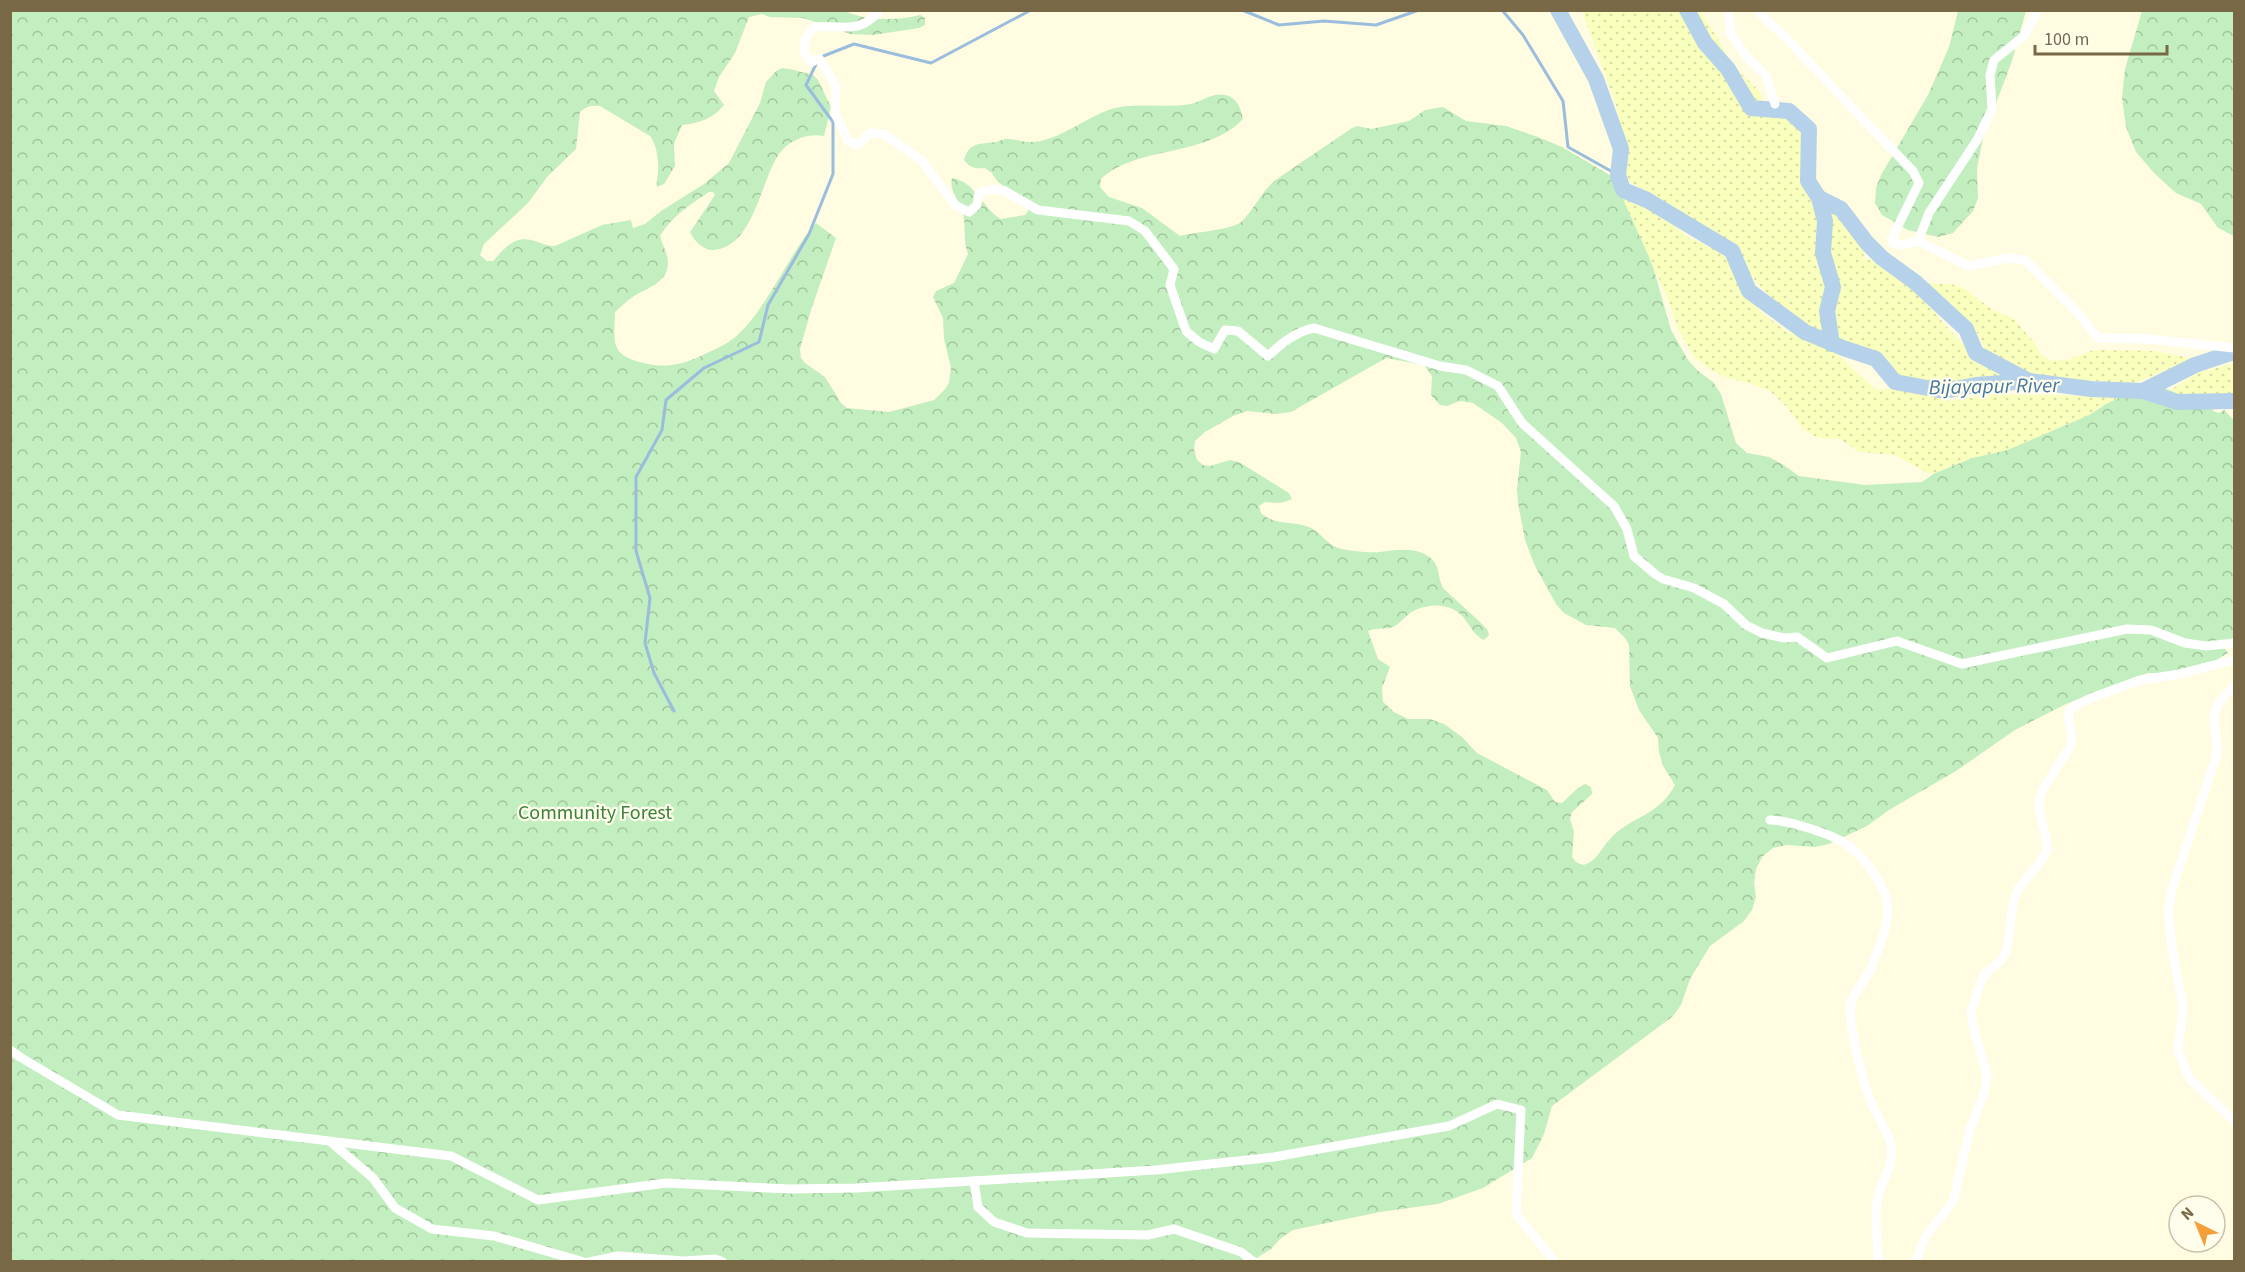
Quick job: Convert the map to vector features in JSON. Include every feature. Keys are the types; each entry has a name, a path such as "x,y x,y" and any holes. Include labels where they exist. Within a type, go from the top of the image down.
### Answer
{"street":[{"path":"880,10 871,20 862,25 837,29 815,27 807,33 804,42 804,52 808,60 812,62 819,58 836,86 835,113 848,141 858,145 870,134 884,134 922,161 955,205 969,212 977,205 979,193 993,189 1005,191 1038,210 1129,221 1145,231 1174,269 1170,285 1186,331 1199,342 1214,349 1225,330 1238,331 1268,356 1280,344 1300,331 1314,328 1440,366 1466,370 1498,386 1522,423 1614,506 1627,529 1634,556 1663,579 1694,588 1724,604 1746,625 1762,633 1770,636 1797,637 1827,658 1897,641 1962,664 2127,629 2151,630 2185,643 2206,646 2235,643"},
{"path":"1728,10 1731,34 1748,58 1766,76 1775,104"},
{"path":"1758,10 1913,171 1919,183 1894,232 1892,243 1902,245 1918,241 1969,266 2008,258 2025,260 2077,312 2098,338 2148,339 2235,348"},
{"path":"1918,241 1929,213 1977,140 1992,109 1990,75 1994,60 2024,36 2036,14 2035,10"},
{"path":"1916,1262 1925,1238 1953,1202 1970,1129 1985,1090 1986,1075 1971,1011 1983,976 2002,959 2007,949 2013,903 2018,889 2047,850 2039,801 2044,787 2070,747 2072,737 2069,711 2091,698 2140,680 2180,674 2235,660"},
{"path":"2235,687 2219,701 2214,711 2214,731 2218,745 2216,757 2172,889 2168,912 2182,1006 2178,1050 2189,1078 2235,1121"},
{"path":"1770,820 1791,823 1845,841 1858,852 1886,894 1888,909 1886,926 1866,980 1854,995 1850,1008 1852,1032 1865,1082 1891,1146 1890,1164 1876,1204 1878,1262"},
{"path":"10,1050 118,1116 451,1156 538,1200 666,1183 790,1189 856,1188 1156,1170 1274,1157 1449,1126 1497,1104 1521,1110 1516,1214 1555,1262"},
{"path":"330,1142 373,1178 395,1208 432,1229 494,1236 584,1262"},
{"path":"975,1181 978,1207 994,1222 1027,1233 1148,1235 1174,1229 1241,1252 1254,1262"},
{"path":"589,1262 618,1256 683,1261 715,1259 723,1262"}],"green space":[{"name":"Community Forest","path":"843,10 880,19 920,15 925,18 925,25 919,28 873,35 850,34 803,18 770,17 762,14 749,17 735,53 719,77 714,91 724,105 705,120 682,125 674,144 675,166 664,184 657,187 658,158 650,136 600,106 587,107 580,112 576,149 547,177 528,203 484,244 480,255 487,261 493,261 509,245 519,240 531,240 555,246 602,225 631,220 633,228 645,224 704,184 729,163 760,103 766,82 776,71 782,68 813,75 818,80 831,107 824,136 799,139 783,149 772,166 747,225 727,246 714,250 707,249 697,242 690,232 715,195 713,192 709,192 676,216 660,236 668,260 664,275 615,312 616,346 620,352 633,360 660,366 690,360 724,345 754,317 816,223 836,238 811,310 800,349 801,358 825,377 841,403 847,408 889,412 934,400 949,383 951,368 944,339 943,318 933,297 936,291 954,283 968,254 963,215 953,191 952,178 960,180 973,189 1001,219 1025,215 1028,211 1026,202 998,182 992,173 985,168 973,167 966,163 964,160 966,154 972,147 1006,139 1041,141 1118,107 1180,105 1220,94 1229,96 1238,104 1243,119 1228,131 1191,146 1133,161 1116,168 1101,179 1100,187 1109,197 1142,208 1180,236 1221,229 1241,222 1274,181 1352,128 1357,126 1371,129 1409,121 1425,110 1443,107 1466,121 1506,126 1538,137 1562,147 1613,177 1640,233 1654,270 1671,330 1688,360 1713,382 1721,394 1736,443 1747,453 1769,457 1799,476 1865,485 1922,482 1935,473 1972,458 2007,450 2089,415 2139,388 2159,386 2184,396 2208,397 2213,411 2219,413 2224,410 2234,420 2234,638 2221,643 2228,653 2216,660 2164,673 2148,673 2066,704 2015,730 1956,771 1889,810 1867,826 1829,844 1815,847 1787,845 1773,848 1762,857 1756,869 1754,883 1756,897 1752,910 1744,921 1710,946 1690,979 1681,1005 1672,1017 1552,1106 1544,1134 1532,1158 1483,1188 1438,1204 1380,1212 1293,1230 1271,1249 1252,1261 11,1261 10,11","holes":["1386,358 1424,365 1432,376 1431,395 1440,405 1447,406 1460,401 1473,403 1502,423 1516,438 1521,452 1517,489 1518,503 1525,540 1535,566 1556,604 1564,613 1586,625 1615,628 1625,638 1629,645 1630,686 1639,710 1658,738 1663,766 1675,785 1661,804 1618,831 1595,858 1583,865 1572,857 1574,832 1570,819 1572,812 1592,794 1591,787 1585,784 1562,803 1555,802 1547,790 1477,753 1462,737 1444,724 1430,719 1408,719 1394,712 1383,702 1382,688 1390,667 1378,659 1368,631 1392,627 1416,610 1428,606 1441,606 1459,613 1480,638 1484,640 1489,635 1487,629 1444,589 1437,566 1430,557 1409,550 1370,552 1338,548 1309,527 1272,520 1261,513 1259,506 1265,502 1288,501 1292,499 1289,493 1239,462 1230,460 1210,466 1203,465 1197,460 1194,449 1195,441 1205,432 1233,416 1247,411 1276,414 1291,412"]},
{"path":"1958,11 2026,11 2012,61 1983,138 1977,168 1978,198 1973,211 1953,233 1938,237 1908,230 1882,215 1875,203 1876,188 1881,175 1928,95 1949,47"},
{"path":"2142,11 2234,11 2234,236 2218,228 2201,204 2176,193 2136,152 2126,127 2122,98 2125,69"}],"sand":[{"path":"1582,11 1700,11 1722,45 1729,61 1759,91 1766,112 1786,116 1802,129 1803,161 1817,207 1817,245 1828,289 1822,304 1823,334 1784,312 1751,276 1735,248 1627,180 1616,105"},
{"path":"1613,177 1689,238 1726,253 1739,284 1761,312 1786,331 1836,353 1876,390 1903,388 1951,401 1996,394 2103,396 2139,388 2089,415 2007,450 1972,458 1935,473 1928,473 1895,455 1859,452 1840,439 1818,438 1803,429 1786,406 1770,391 1714,372 1694,357 1677,327 1668,299"},
{"path":"1824,204 1836,211 1865,248 1863,258 1880,264 1904,281 1974,355 2008,378 1932,387 1896,375 1876,355 1835,340 1833,308 1838,282 1826,252 1831,230 1824,217"},
{"path":"1926,283 1959,285 1993,310 2014,319 2035,344 2041,355 2053,361 2067,360 2094,350 2156,351 2193,359 2135,383 2031,378 1985,350 1978,334"},
{"path":"2234,363 2234,393 2232,394 2184,396 2170,390 2200,372"}],"waterway":[{"path":"821,57 854,44 931,63 1031,10"},
{"path":"1242,10 1279,25 1324,21 1376,25 1419,10"},
{"path":"1502,10 1523,35 1563,101 1568,147 1618,175"},
{"name":"Bijayapur River","path":"1558,10 1596,79 1621,149 1618,175 1623,190 1647,200 1732,251 1749,291 1805,332 1876,359 1895,382 1944,391 1976,385 2030,381 2091,389 2143,391 2177,402 2234,401"},
{"path":"1687,10 1705,43 1728,69 1751,108 1789,111 1809,129 1808,181 1819,198 1825,221 1823,253 1833,287 1827,311 1832,344"},
{"path":"674,711 654,673 645,643 650,598 636,551 636,477 662,430 666,400 704,368 759,342 768,305 809,234 833,174 833,122 806,85 817,62"},
{"path":"1819,198 1841,209 1867,243 1882,258 1915,282 1966,329 1976,353 2029,381"},
{"path":"2143,391 2195,365 2234,352"}]}
